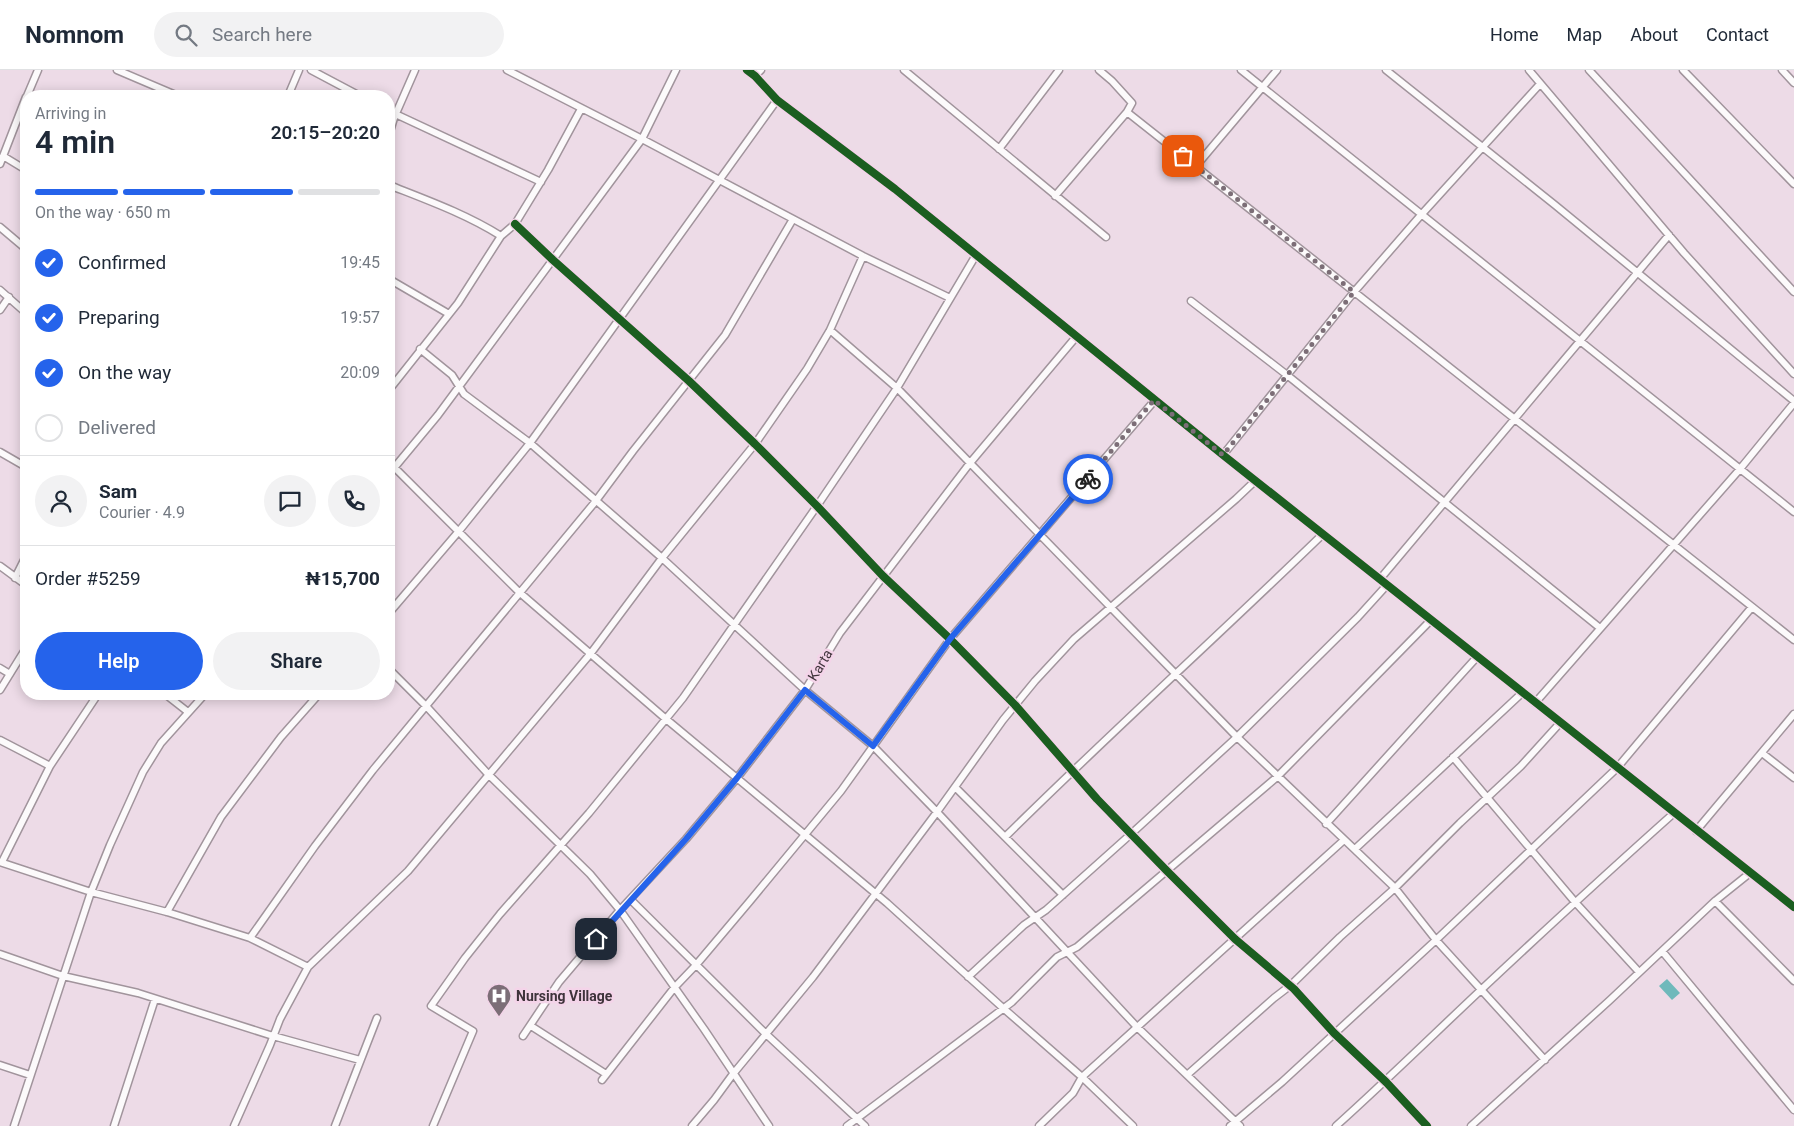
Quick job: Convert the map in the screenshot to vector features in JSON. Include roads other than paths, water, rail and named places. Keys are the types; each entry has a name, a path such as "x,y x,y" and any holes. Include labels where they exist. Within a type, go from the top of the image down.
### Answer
{"street":[{"path":"29,90 38,70"},
{"path":"117,70 164,90"},
{"path":"291,90 299,70"},
{"path":"311,70 349,90"},
{"path":"395,107 415,70"},
{"path":"507,70 863,256 950,298"},
{"path":"395,466 438,415 642,139 676,70"},
{"path":"747,70 777,100 895,189 1154,400 1794,907"},
{"path":"755,76 761,70"},
{"path":"904,70 1054,196 1106,237"},
{"path":"999,149 1059,70"},
{"path":"1054,196 1127,112 1132,103 1099,70"},
{"path":"1241,70 1794,512"},
{"path":"1196,166 1277,70"},
{"path":"1386,70 1555,205 1794,402 1740,469 1535,703"},
{"path":"1590,70 1794,292"},
{"path":"1684,70 1794,184"},
{"path":"1782,70 1794,83"},
{"path":"1531,71 1669,235 1794,374"},
{"path":"1223,455 1354,292 1540,84"},
{"path":"395,606 530,443 777,100"},
{"path":"395,382 458,303 501,236 515,224 541,182 581,109"},
{"path":"1127,112 1794,640"},
{"path":"395,114 541,182"},
{"path":"0,164 20,120"},
{"path":"3,156 20,166"},
{"path":"395,189 411,193 478,222 501,236"},
{"path":"250,938 315,846 373,770 519,592 596,502 725,335 793,219"},
{"path":"515,224 689,381 755,444 883,576 1016,705 1072,771 1167,871 1235,939 1291,985 1334,1033 1386,1082 1427,1126"},
{"path":"0,227 20,244"},
{"path":"1380,579 1669,235"},
{"path":"234,1126 280,1019 308,967 408,871 590,653 662,558 755,444 807,369 830,330 863,256"},
{"path":"433,1126 473,1031 431,1006 500,914 589,813 683,698 897,388 976,256"},
{"path":"395,283 448,314"},
{"path":"0,290 20,306"},
{"path":"0,310 9,296"},
{"path":"1191,301 1287,375 1600,628"},
{"path":"830,330 897,388 1237,737 1395,888 1436,940 1545,1060"},
{"name":"Karta","path":"523,1036 559,982 620,910 686,839 737,778 805,690 840,632 883,576 970,463 1076,337"},
{"path":"420,349 452,375 464,394 530,443 662,558 805,690 873,746 1137,1027 1235,1124 1436,940 1617,768 1752,607"},
{"path":"531,1026 604,1077 674,988 696,965 841,791 950,639 1154,400"},
{"path":"0,452 20,464"},
{"path":"395,468 519,592 666,719 875,893 1082,1077 1133,1126"},
{"path":"692,1126 813,977 1016,705 1074,639 1256,480"},
{"path":"1005,837 1322,534"},
{"path":"0,566 20,581"},
{"path":"16,578 20,569"},
{"path":"968,977 1034,917 1046,910 1237,737 1358,617 1387,585"},
{"path":"847,1126 1012,1002 1057,957 1077,947 1277,777 1431,620"},
{"path":"1326,824 1477,657"},
{"path":"0,690 20,658"},
{"path":"0,668 10,674"},
{"path":"395,676 427,706 488,774 590,874 620,910 704,1029 769,1126"},
{"path":"1355,849 1522,693"},
{"path":"94,700 50,766 1,862 91,892 168,912 250,938 308,967"},
{"path":"173,700 188,712"},
{"path":"14,1126 91,892 143,772 161,743 199,700"},
{"path":"168,912 221,817 281,737 313,700"},
{"path":"1696,831 1794,714"},
{"path":"1187,1075 1291,985 1340,937 1395,888 1460,823 1488,798 1560,723"},
{"path":"0,740 50,766"},
{"path":"1762,753 1794,778"},
{"path":"1453,757 1575,902 1639,972"},
{"path":"955,787 1062,895"},
{"path":"1336,1126 1386,1082 1481,989 1674,813"},
{"path":"1039,1126 1074,1093 1082,1077 1344,840"},
{"path":"1471,1126 1545,1060 1715,901 1750,873"},
{"path":"630,900 766,1034 865,1126"},
{"path":"1715,901 1794,981"},
{"path":"1662,951 1794,1110"},
{"path":"0,954 63,976 155,999 273,1036 360,1060"},
{"path":"114,1126 155,999"},
{"path":"335,1126 377,1018"},
{"path":"0,1064 30,1074"}],"water":[{"path":"1667,979 1680,993 1672,1000 1659,986"}],"place":[{"name":"Nursing Village","path":"499,1017"}]}
